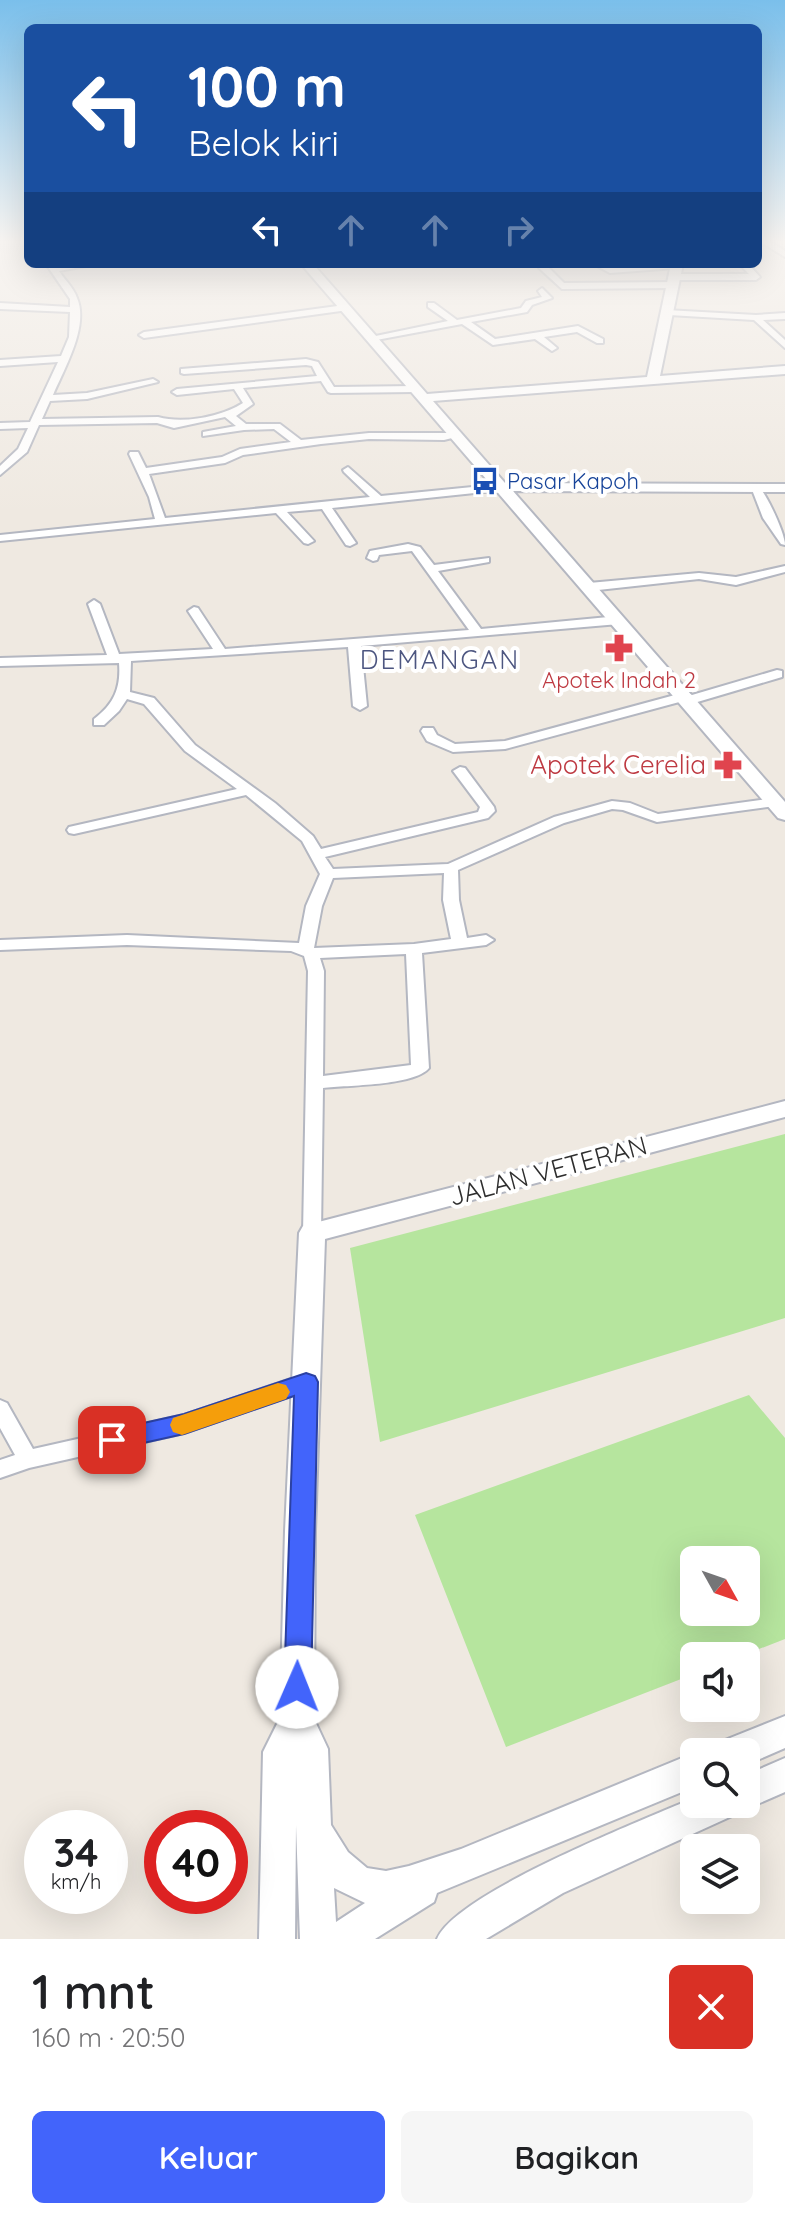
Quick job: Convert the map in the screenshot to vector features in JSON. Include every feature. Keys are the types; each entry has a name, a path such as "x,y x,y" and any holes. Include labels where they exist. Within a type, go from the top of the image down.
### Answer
{"street":[{"path":"0,472 19,456 74,332"},
{"path":"144,335 163,332"},
{"path":"366,332 779,801"},
{"path":"371,338 399,332"},
{"path":"477,332 493,342 556,332"},
{"path":"582,332 600,341"},
{"path":"653,380 664,332"},
{"path":"781,335 785,345"},
{"path":"537,336 552,348"},
{"path":"0,363 63,359"},
{"path":"184,371 306,362 315,364 331,390 418,394 785,370"},
{"path":"177,392 322,378"},
{"path":"46,398 87,396 153,382"},
{"path":"0,426 158,420 174,425 231,415 248,404 237,386"},
{"path":"231,415 244,427"},
{"path":"207,434 244,427 276,426 300,444"},
{"path":"141,472 225,460 240,452 366,436 409,435 422,439 455,436"},
{"path":"134,454 154,497 161,522"},
{"path":"348,470 379,500"},
{"path":"0,538 503,487 785,488"},
{"path":"756,487 769,518 785,542"},
{"path":"326,506 350,543"},
{"path":"279,510 308,541"},
{"path":"373,558 376,550 413,547 478,633"},
{"path":"430,569 485,560"},
{"path":"589,587 699,576 736,581 785,569"},
{"path":"94,604 120,659 127,685 116,708 99,722"},
{"path":"194,611 222,653"},
{"path":"0,662 222,653 619,620"},
{"path":"354,643 360,706"},
{"path":"428,731 432,738 453,748 505,745 777,674"},
{"path":"124,694 149,701 190,748 249,790 308,839 328,873"},
{"path":"318,854 483,815 488,811 487,807 460,771"},
{"path":"74,830 249,790"},
{"path":"328,873 451,868 559,820 612,805 625,806 657,818 779,801"},
{"path":"451,868 451,900 460,943"},
{"path":"318,1939 311,1749 297,1720 315,1083 316,971 308,952 314,906 328,873"},
{"path":"0,945 127,940 293,946 308,952 414,949 486,940"},
{"path":"315,1083 410,1073 420,1068 414,949"},
{"name":"JALAN VETERAN","path":"312,1233 785,1109"},
{"path":"0,1469 28,1459 184,1424 306,1382"},
{"path":"0,1409 28,1459"},
{"path":"277,1939 280,1752 297,1720"},
{"path":"760,1742 785,1732"},
{"path":"760,1786 785,1775"},
{"path":"342,1939 398,1901 461,1867 680,1776"},
{"path":"455,1939 496,1911 554,1879 689,1818"},
{"path":"315,1831 335,1865 363,1885 386,1889 461,1867"}],"green space":[{"path":"785,1134 785,1318 380,1442 350,1248"},
{"path":"749,1395 785,1438 785,1639 760,1649 760,1642 680,1642 680,1679 506,1747 415,1515"}],"slow traffic":[{"path":"182,1425 278,1392"}],"place":[{"name":"Pasar Kapoh","path":"485,481"},
{"name":"Apotek Indah 2","path":"619,648"},
{"name":"Apotek Cerelia","path":"728,765"}],"district":[{"name":"DEMANGAN","path":"440,660"}],"route":[{"path":"112,1440 184,1424 306,1382 297,1687"}]}
